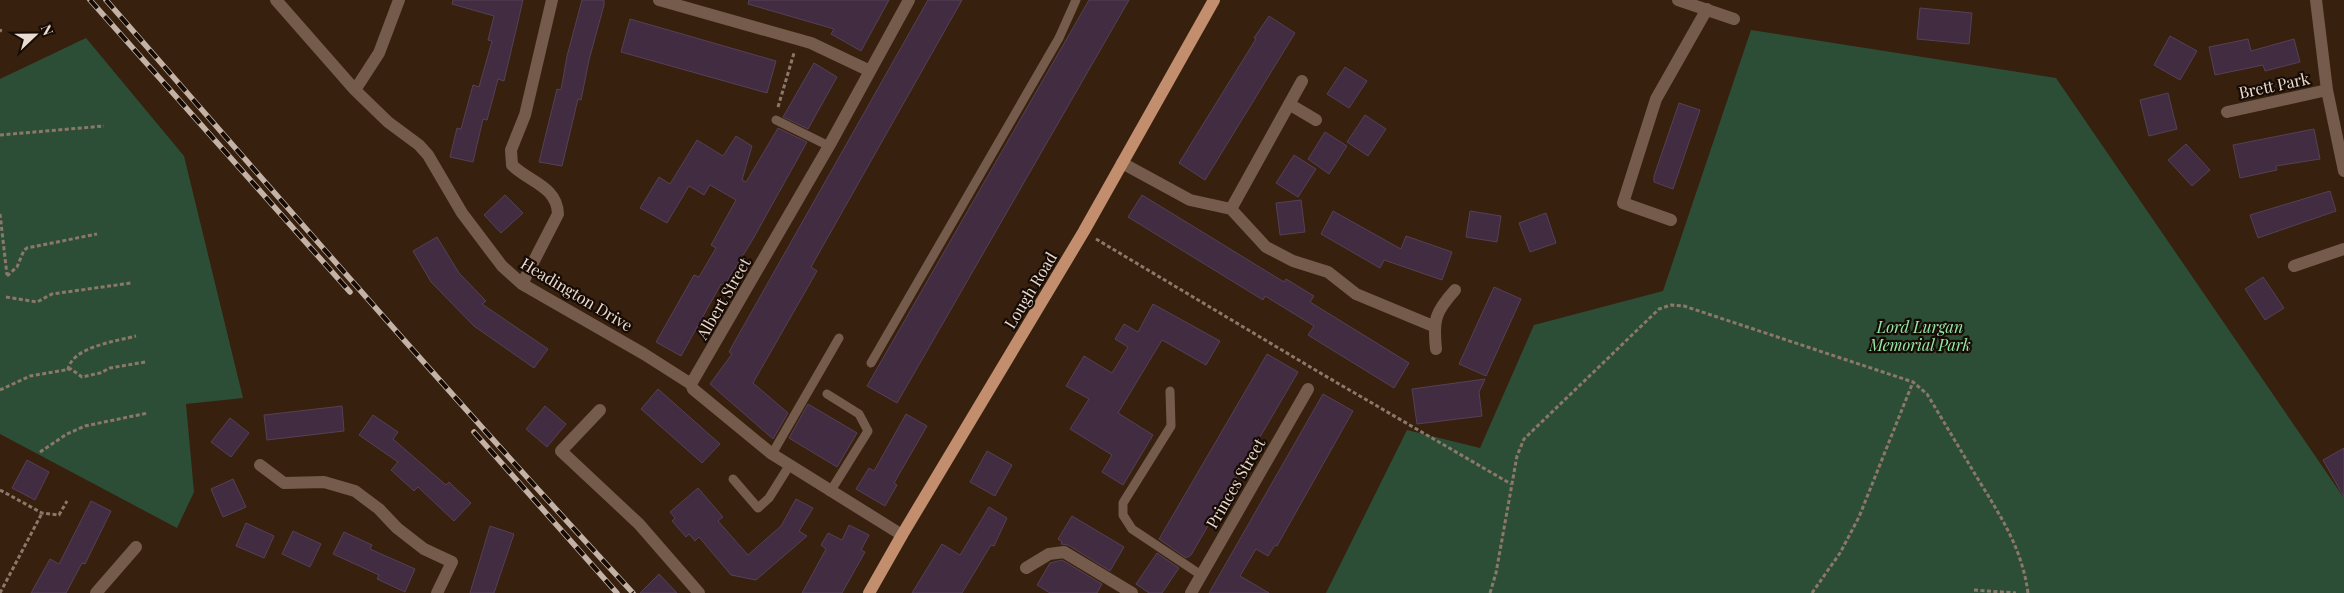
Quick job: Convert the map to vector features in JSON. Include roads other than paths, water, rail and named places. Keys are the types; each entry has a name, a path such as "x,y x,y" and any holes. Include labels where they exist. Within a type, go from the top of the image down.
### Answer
{"main road":[{"name":"Lough Road","path":"869,593 1084,231 1214,0"}],"street":[{"name":"Headington Drive","path":"276,0 354,90 388,122 419,145 428,155 462,213 502,266 522,284 644,354 691,384"},
{"path":"354,90 379,53 398,0"},
{"path":"522,284 558,214 558,203 551,192 522,175 512,164 512,150 525,115 552,0"},
{"path":"659,0 823,48 870,71"},
{"name":"Albert Street","path":"691,384 829,146 909,0"},
{"path":"1678,0 1734,19"},
{"path":"2316,0 2327,90 2342,154 2344,171"},
{"path":"1671,220 1623,203 1656,99 1707,9"},
{"path":"1232,209 1302,81"},
{"name":"Brett Park","path":"2227,112 2327,90"},
{"path":"1289,104 1316,120"},
{"path":"1122,163 1190,200 1232,209 1266,247 1293,261 1328,272 1356,294 1433,326"},
{"path":"2294,266 2344,249"},
{"path":"1436,349 1433,326 1442,304 1455,290"},
{"path":"691,384 693,390 772,454 830,492 902,535"},
{"name":"Princes Street","path":"1191,593 1308,389"},
{"path":"600,410 562,451 639,524 699,593"},
{"path":"260,465 284,483 324,482 354,491 379,509 397,528 424,549 452,562 437,593"},
{"path":"96,593 136,547"},
{"path":"1026,568 1049,554 1064,552 1132,593"}],"lane":[{"path":"871,363 1059,38 1076,0"},
{"path":"776,120 829,146"},
{"path":"772,454 839,338"},
{"path":"1170,391 1171,426 1123,503 1123,515 1132,529 1201,575"},
{"path":"827,394 859,414 868,431 830,492"},
{"path":"733,478 758,508 769,498 789,466"}],"railway":[{"path":"90,0 350,292"},
{"path":"106,0 433,373 633,593"},
{"path":"474,432 617,593"}],"park label":[{"name":"Lord Lurgan Memorial Park","path":"1920,335"}]}
